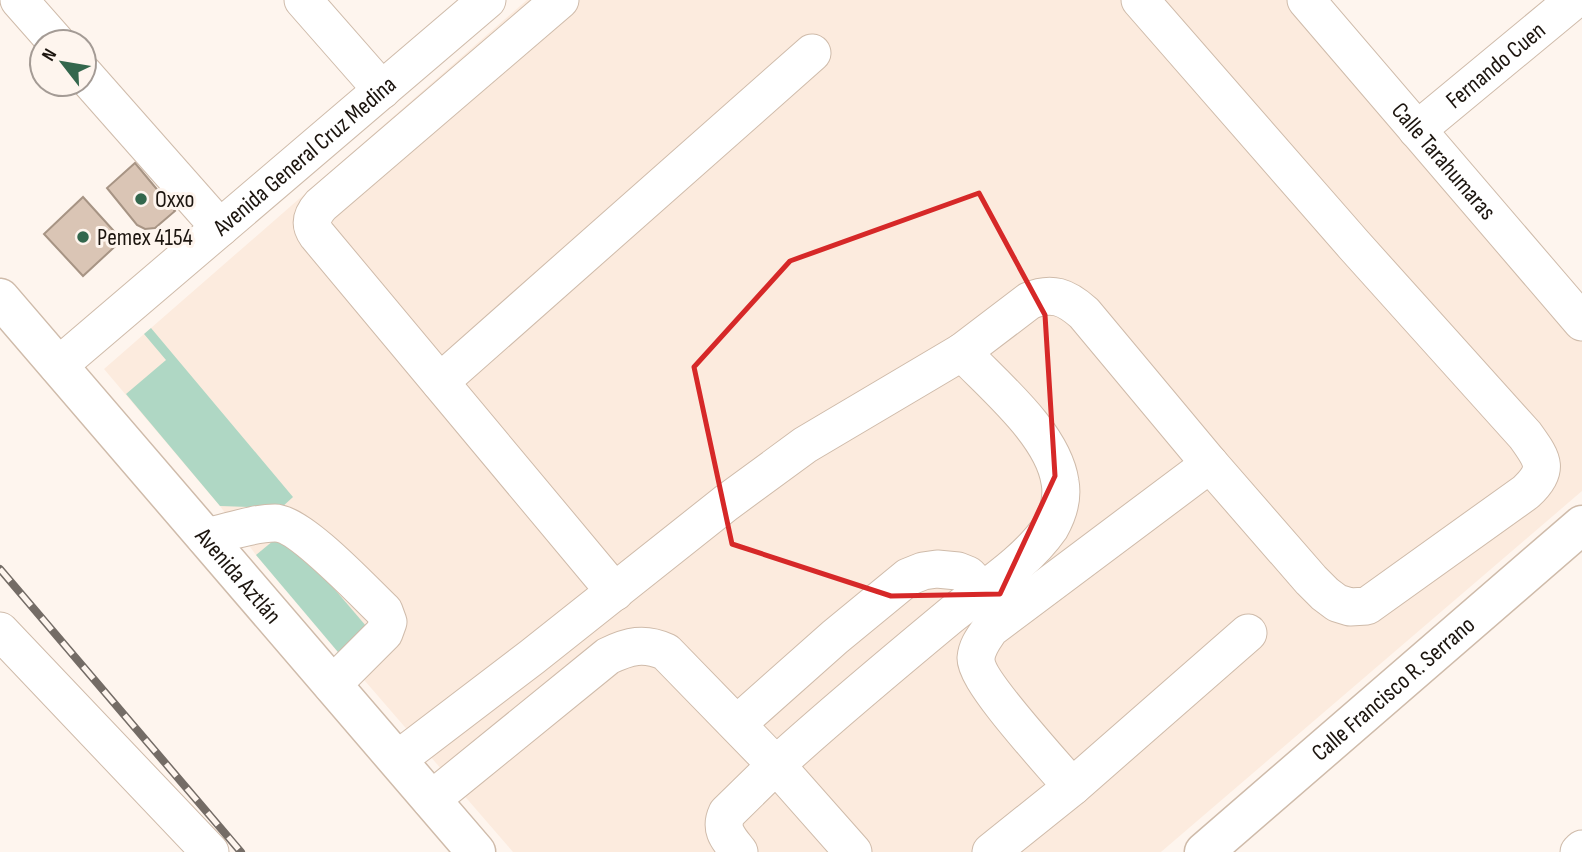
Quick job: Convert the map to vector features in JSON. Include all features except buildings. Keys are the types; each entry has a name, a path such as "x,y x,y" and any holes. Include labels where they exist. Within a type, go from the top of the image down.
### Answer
{"main road":[{"name":"Avenida Aztlán","path":"0,298 476,852"},
{"name":"Calle Francisco R. Serrano","path":"1204,852 1582,525"}],"street":[{"path":"19,0 44,28"},
{"path":"303,0 382,90"},
{"name":"Avenida General Cruz Medina","path":"58,366 487,0"},
{"path":"560,0 321,205 312,220 312,227 615,592"},
{"path":"397,760 726,503 805,445 962,352 1038,297 1059,295 1084,313 1311,580 1337,603 1350,607 1367,606 1535,483 1543,469 1541,458 1525,435 1354,245 1140,0"},
{"name":"Calle Tarahumaras","path":"1306,0 1582,322"},
{"name":"Fernando Cuen","path":"1417,130 1574,0"},
{"path":"440,382 811,53"},
{"path":"98,90 220,228"},
{"path":"739,852 724,832 727,813 817,728 1013,565 1049,528 1057,515 1061,497 1055,463 1037,434 962,352"},
{"path":"1072,787 980,673 976,659 980,643 990,629 1210,464"},
{"path":"205,537 273,523 293,528 316,546 384,611 388,622 384,633 332,685"},
{"path":"737,724 835,637 908,577 923,571 937,569 968,575 1007,617"},
{"path":"0,631 210,852"},
{"path":"991,852 1072,787 1248,633"},
{"path":"431,800 608,656 628,647 642,645 666,652 776,765 853,852"},
{"path":"532,657 563,692"}],"highlighted area":[{"path":"979,193 1045,315 1055,476 1000,594 891,596 732,544 694,367 790,261"}],"shaded area":[{"path":"527,0 1288,0 1582,337 1582,491 1161,852 513,852 256,555 220,506 104,369"}],"green space":[{"path":"151,328 293,497 281,508 220,506 126,394 166,360 144,334"},
{"path":"285,531 372,633 343,658 256,555"}],"railway":[{"path":"0,569 241,852"}],"place":[{"name":"Oxxo","path":"141,199"},
{"name":"Pemex 4154","path":"83,237"}]}
